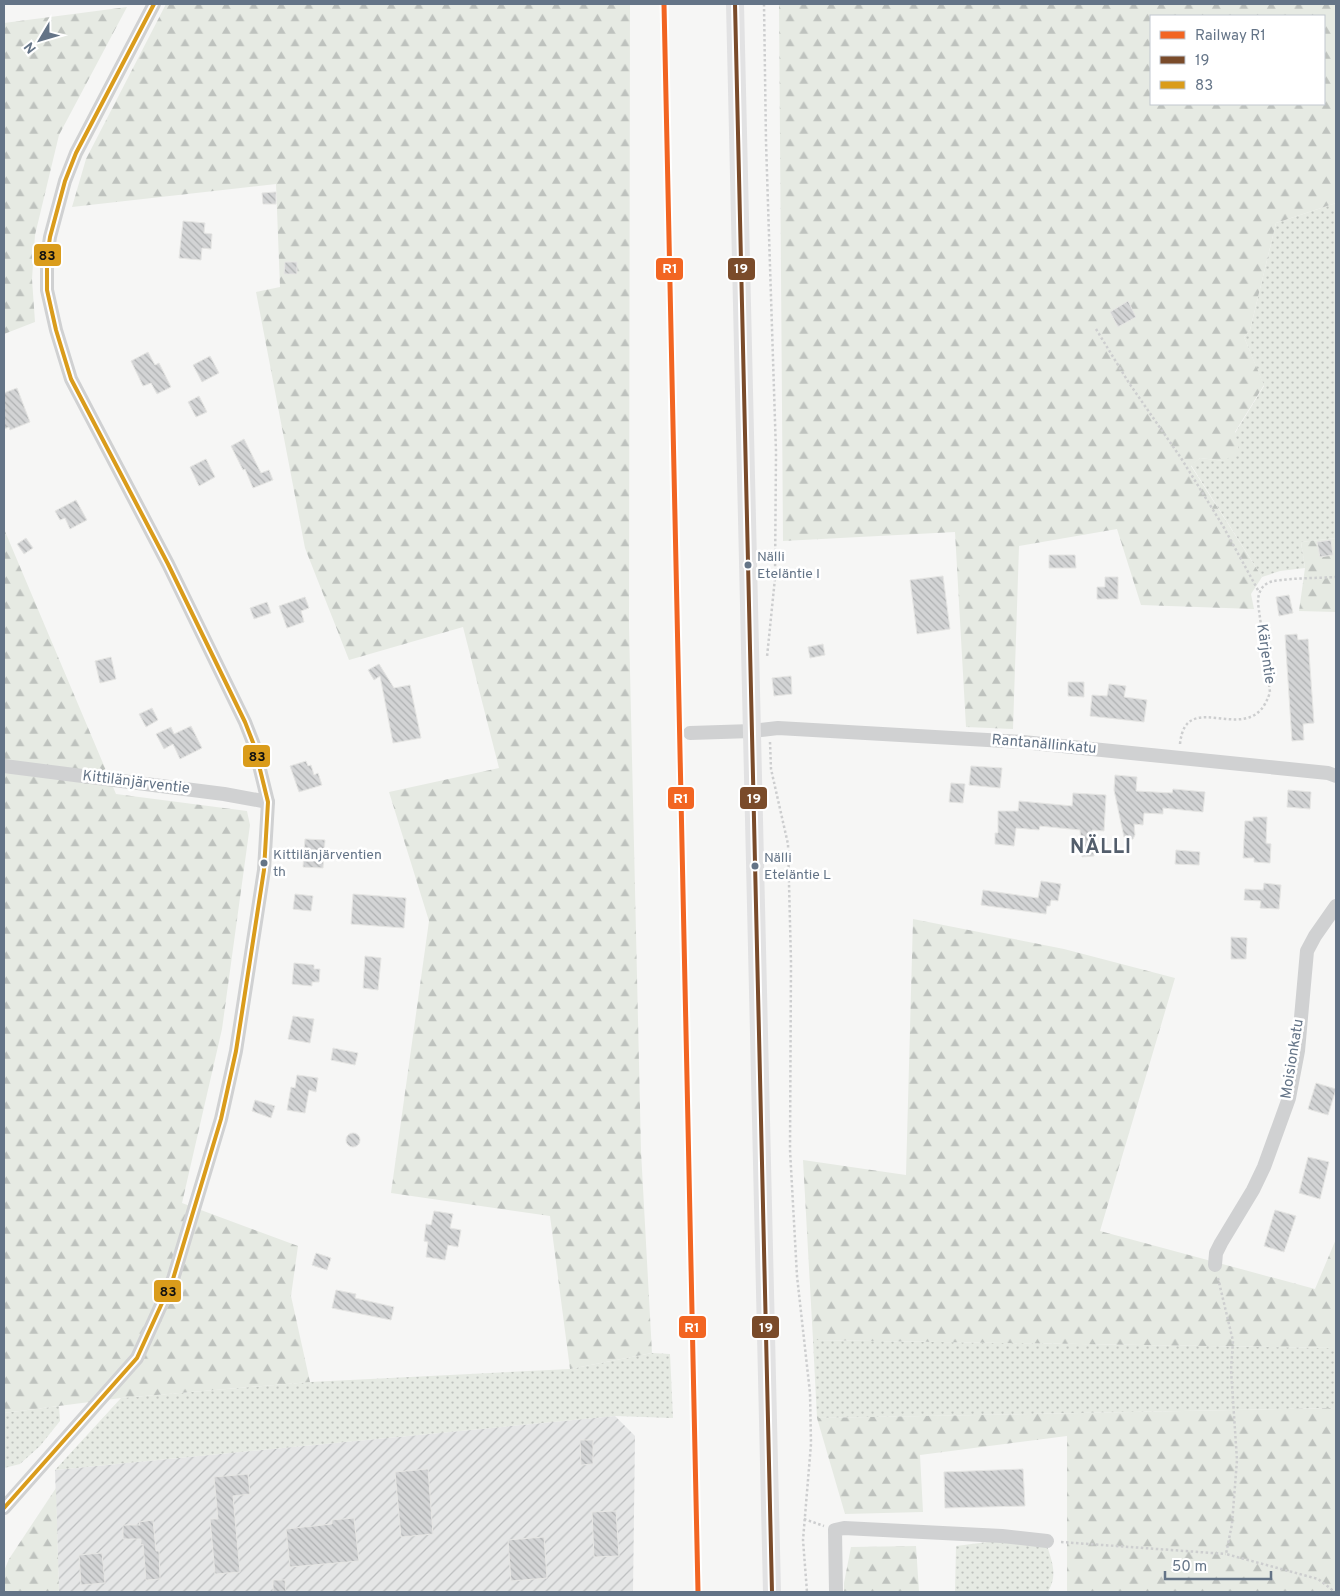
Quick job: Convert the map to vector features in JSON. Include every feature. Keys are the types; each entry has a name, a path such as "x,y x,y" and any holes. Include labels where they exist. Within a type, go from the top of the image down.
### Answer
{"main road":[{"path":"735,4 760,730 772,1592"}],"street":[{"path":"4,1508 137,1358 173,1280 220,1119 236,1051 264,870 268,802 254,745 232,693 168,564 71,378 56,330 48,290 46,267 50,237 64,180 76,153 154,4"},
{"name":"Rantanällinkatu","path":"760,730 778,728 852,731 1023,742 1328,773 1336,776"},
{"path":"690,733 760,730"},
{"name":"Kittilänjärventie","path":"4,766 224,794 268,802"},
{"name":"Moisionkatu","path":"1214,1265 1216,1253 1221,1243 1253,1190 1264,1167 1289,1098 1298,1051 1307,951 1336,906"},
{"path":"836,1592 835,1530 844,1528 1002,1536 1047,1541"}],"path":[{"path":"764,4 766,142 776,452 775,578 766,666"},
{"path":"1096,329 1129,382 1181,458 1223,526 1259,592 1265,584 1272,581 1336,577"},
{"name":"Kärjentie","path":"1178,757 1181,733 1190,720 1200,717 1232,720 1245,719 1257,713 1267,700 1270,692 1258,603 1259,592"},
{"path":"760,730 788,844 791,962 790,1150 797,1276 810,1393 811,1444 803,1540 807,1592"},
{"path":"1214,1265 1233,1340 1231,1370 1237,1460 1232,1524 1226,1554"},
{"path":"804,1519 835,1530"},
{"path":"1047,1541 1226,1554 1318,1579 1335,1592"}],"shaded area":[{"path":"615,1416 635,1436 633,1592 59,1592 55,1470"}],"green space":[{"path":"166,4 630,4 629,627 641,1151 652,1353 570,1369 550,1216 391,1193 429,921 389,792 499,768 463,627 349,660 305,548 256,292 280,287 276,184 72,207 86,159"},
{"path":"779,4 1336,4 1336,203 1276,223 1250,330 1244,337 1264,385 1235,432 1239,451 1224,461 1200,458 1191,466 1262,577 1251,594 1254,609 1141,605 1117,529 1019,546 1013,729 966,727 955,532 783,541"},
{"path":"127,7 59,135 35,235 32,279 35,322 4,334 4,23"},
{"path":"1336,203 1336,538 1301,542 1305,568 1280,571 1262,577 1191,465 1200,458 1224,461 1235,433 1264,386 1244,337 1250,330 1276,223"},
{"path":"4,529 116,794 247,811 250,825 222,1029 182,1203 298,1246 291,1296 310,1382 121,1398 4,1413"},
{"path":"1336,538 1336,612 1299,611 1305,568 1301,542"},
{"path":"913,919 1064,949 1175,978 1100,1231 1315,1289 1336,1239 1336,1348 813,1340 803,1160 906,1175"},
{"path":"813,1340 1336,1348 1336,1408 817,1418"},
{"path":"652,1353 670,1354 673,1418 615,1416 55,1470 121,1398 310,1382 570,1369"},
{"path":"59,1406 60,1421 40,1446 20,1464 4,1468 4,1413"},
{"path":"1336,1408 1336,1592 1067,1592 1067,1436 920,1455 923,1512 845,1514 817,1418"},
{"path":"56,1488 59,1592 4,1592 4,1571 9,1559"},
{"path":"1003,1540 1047,1545 1053,1574 1053,1580 1048,1592 955,1592 956,1546"},
{"path":"916,1546 919,1592 844,1592 851,1547"}],"building":[{"path":"276,192 276,204 263,204 262,193"},
{"path":"183,221 205,223 204,233 212,234 211,249 202,248 201,260 179,258"},
{"path":"285,262 297,262 297,274 284,274"},
{"path":"1128,301 1136,317 1118,327 1110,312"},
{"path":"148,352 155,365 159,363 171,387 157,394 151,383 143,386 131,361"},
{"path":"210,356 219,373 202,382 193,365"},
{"path":"17,388 30,422 10,430 9,427 4,429 4,393"},
{"path":"199,396 207,412 196,417 188,402"},
{"path":"244,439 261,473 269,470 273,480 253,488 245,469 243,470 231,446"},
{"path":"206,459 215,477 199,486 190,467"},
{"path":"76,500 87,520 70,529 65,518 60,520 55,511"},
{"path":"26,538 33,548 24,554 17,544"},
{"path":"1331,540 1333,555 1320,557 1317,542"},
{"path":"1049,555 1075,555 1076,568 1049,568"},
{"path":"943,576 950,629 917,634 910,580"},
{"path":"1105,577 1118,577 1118,599 1097,599 1097,587 1105,587"},
{"path":"1289,595 1293,613 1279,616 1276,597"},
{"path":"305,597 309,608 301,611 304,622 287,628 279,606"},
{"path":"267,602 271,613 254,619 250,608"},
{"path":"1297,634 1298,640 1308,639 1314,723 1303,724 1304,740 1292,741 1285,635"},
{"path":"823,644 825,655 810,658 808,647"},
{"path":"111,657 116,679 100,683 95,661"},
{"path":"379,664 394,688 410,685 421,738 393,743 380,676 374,680 368,670"},
{"path":"791,676 792,694 774,696 772,678"},
{"path":"1068,682 1084,682 1084,697 1068,696"},
{"path":"1109,684 1126,686 1124,697 1147,700 1144,722 1090,716 1092,695 1107,696"},
{"path":"152,708 158,720 146,727 139,714"},
{"path":"191,726 202,748 180,759 173,744 164,749 156,734 171,727 174,734"},
{"path":"306,761 308,766 311,765 314,775 318,773 322,785 299,792 290,766"},
{"path":"971,766 1002,768 1000,788 969,785"},
{"path":"1115,775 1137,777 1136,791 1172,793 1173,789 1205,792 1203,812 1163,808 1163,814 1144,813 1143,825 1134,824 1135,835 1133,839 1127,840 1124,837 1114,790"},
{"path":"951,783 965,784 963,803 949,802"},
{"path":"1288,790 1311,792 1310,809 1287,807"},
{"path":"1073,793 1106,795 1104,831 1092,830 1094,856 1082,857 1080,830 1040,826 1039,830 1016,828 1014,846 995,844 995,833 998,833 998,811 1018,811 1019,801 1072,806"},
{"path":"1253,817 1267,817 1266,843 1271,844 1270,863 1254,862 1254,858 1243,858 1245,821 1253,821"},
{"path":"305,839 325,840 323,868 303,867"},
{"path":"1176,850 1200,852 1199,865 1175,864"},
{"path":"1041,881 1061,884 1058,901 1051,900 1050,906 1047,906 1046,914 981,905 983,890 1038,898"},
{"path":"1264,883 1281,885 1279,909 1260,908 1261,901 1244,900 1245,889 1263,890"},
{"path":"295,894 313,896 311,911 293,909"},
{"path":"353,894 406,898 404,928 351,924"},
{"path":"1231,937 1247,938 1246,959 1231,959"},
{"path":"365,956 381,958 378,990 363,988"},
{"path":"294,963 314,965 314,969 320,969 319,982 312,982 312,986 292,984"},
{"path":"293,1016 314,1019 310,1043 288,1039"},
{"path":"333,1048 358,1053 355,1065 331,1060"},
{"path":"297,1075 318,1078 316,1092 309,1090 305,1113 287,1110 291,1087 295,1088"},
{"path":"1316,1083 1336,1089 1328,1115 1308,1109"},
{"path":"255,1100 275,1106 271,1118 252,1111"},
{"path":"353,1133 358,1135 360,1140 358,1145 353,1147 348,1145 346,1140 348,1135"},
{"path":"1308,1157 1329,1162 1320,1199 1299,1193"},
{"path":"1275,1210 1296,1216 1284,1252 1264,1246"},
{"path":"434,1211 453,1214 450,1228 461,1230 458,1247 448,1245 445,1260 426,1257 428,1242 424,1241 426,1224 431,1225"},
{"path":"316,1253 331,1258 327,1270 312,1265"},
{"path":"336,1290 356,1294 355,1298 394,1307 391,1320 332,1308"},
{"path":"580,1440 593,1440 593,1464 581,1465"},
{"path":"428,1469 433,1534 401,1537 395,1472"},
{"path":"1023,1469 1025,1506 945,1508 944,1472"},
{"path":"248,1474 250,1494 233,1496 240,1572 215,1574 210,1519 218,1519 214,1477"},
{"path":"616,1511 619,1556 594,1557 592,1512"},
{"path":"354,1518 359,1561 290,1567 286,1529 332,1524 332,1520"},
{"path":"153,1520 156,1551 159,1551 160,1579 146,1580 141,1539 123,1539 123,1525 140,1525 139,1522"},
{"path":"544,1537 547,1578 511,1581 508,1540"},
{"path":"102,1553 105,1583 81,1585 79,1555"},
{"path":"273,1580 285,1580 286,1592 273,1592"}],"rail line":[{"name":"R1","path":"664,4 698,1592"}],"transit line":[{"name":"83","path":"4,1508 137,1358 173,1279 221,1119 236,1051 264,870 268,802 254,745 245,722 168,564 71,379 56,330 47,290 47,258 50,237 65,181 76,153 154,4"},
{"name":"19","path":"735,4 772,1592"}],"place":[{"name":"Nälli Eteläntie I","path":"748,565"},
{"name":"Kittilänjärventien th","path":"264,863"},
{"name":"Nälli Eteläntie L","path":"755,866"}],"district":[{"name":"NÄLLI","path":"1101,848"}]}
